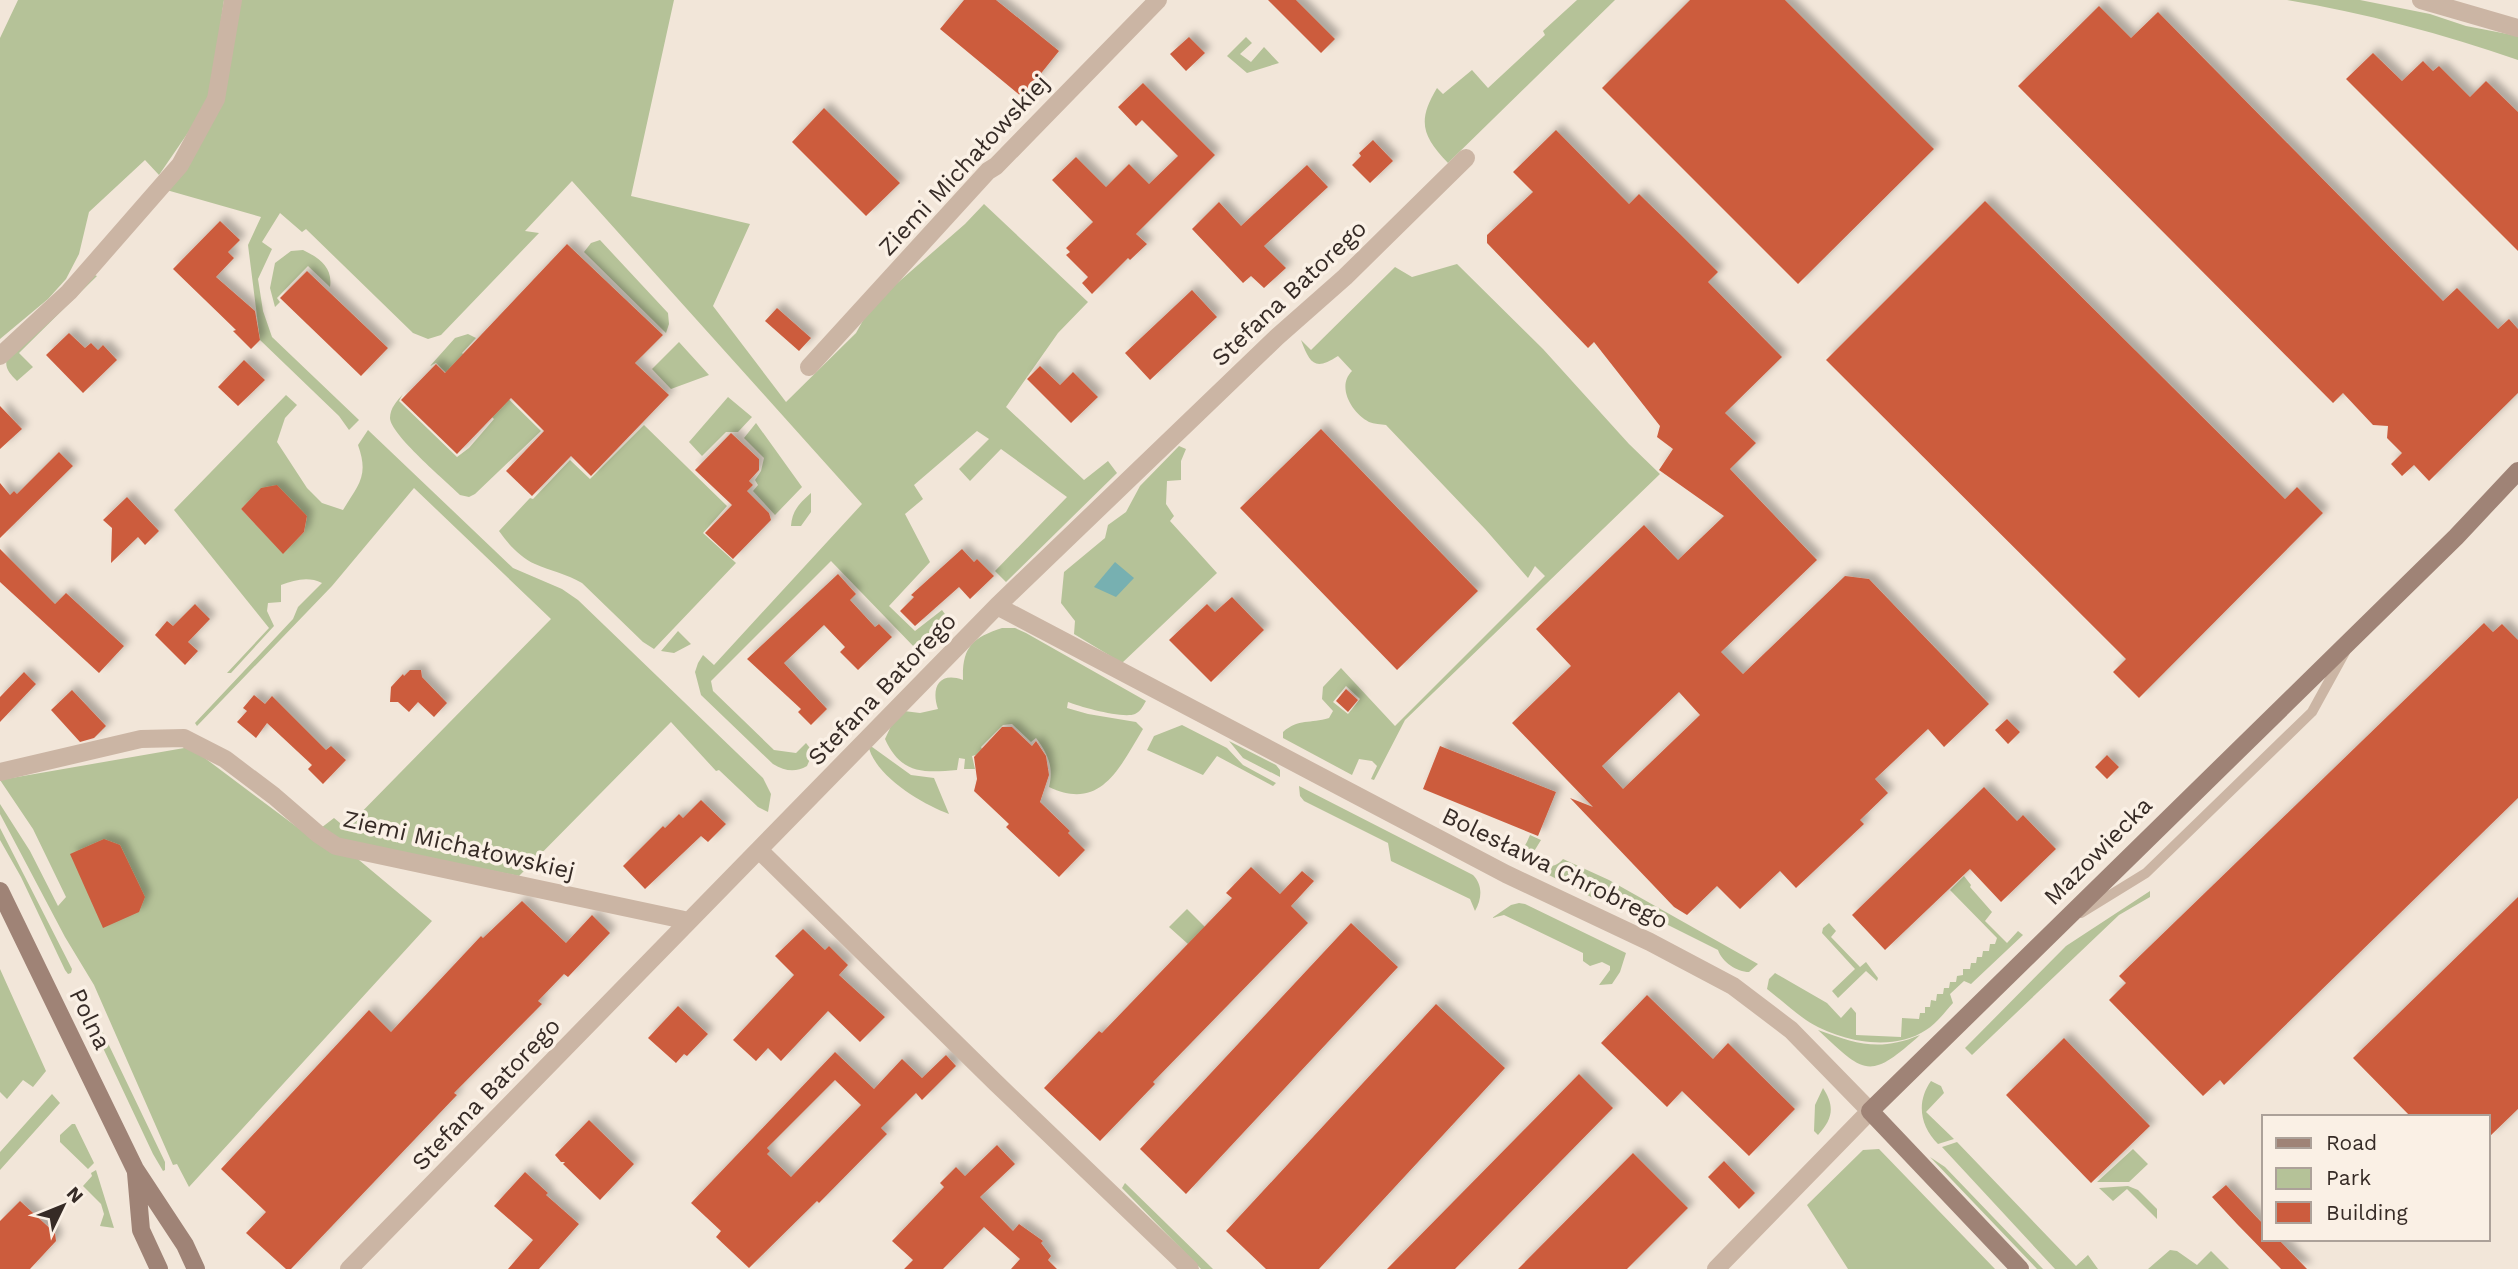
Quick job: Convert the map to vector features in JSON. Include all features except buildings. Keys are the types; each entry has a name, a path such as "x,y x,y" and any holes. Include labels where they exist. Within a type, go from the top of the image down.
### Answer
{"street":[{"path":"0,356 69,292 180,164 216,99 233,0"},
{"name":"Ziemi Michałowskiej","path":"809,367 988,171 996,166 1158,0"},
{"path":"2421,0 2518,28"},
{"name":"Stefana Batorego","path":"349,1269 997,606 1277,337 1345,277 1466,158"},
{"name":"Mazowiecka","path":"1716,1269 1870,1111 2356,632 2456,537 2518,471"},
{"name":"Bolesława Chrobrego","path":"997,606 1506,874 1650,942 1734,986 1800,1038 2020,1269"},
{"name":"Ziemi Michałowskiej","path":"0,772 141,739 184,738 225,759 336,846 689,921"},
{"path":"759,850 1190,1269"},
{"name":"Polna","path":"0,891 135,1169 185,1245 196,1269"},
{"name":"Polna","path":"135,1169 141,1230 159,1269"}],"lane":[{"path":"2055,929 2146,873 2312,712 2356,632"}],"green space":[{"path":"18,0 224,0 209,102 159,175 145,160 89,212 79,254 66,279 48,299 0,339 0,38"},
{"path":"236,0 674,0 631,196 750,224 713,306 786,402 856,333 871,306 965,224 984,204 1088,302 1058,333 1006,407 1084,480 1108,461 1117,473 1006,582 995,571 1067,497 1001,449 970,481 959,469 989,439 977,431 914,485 923,499 905,514 930,562 889,606 915,631 942,610 950,621 917,650 831,561 711,681 713,691 774,750 796,753 806,743 813,752 807,766 798,770 786,770 773,764 701,695 695,672 698,663 703,655 714,665 862,504 572,181 525,231 539,233 441,335 428,339 413,333 306,229 302,232 280,213 262,242 272,249 258,279 263,311 272,337 359,420 349,430 339,416 260,340 248,245 261,217 163,189 220,101"},
{"path":"1577,0 1615,0 1448,163 1432,145 1425,128 1427,110 1437,88 1443,94 1472,70 1488,88 1545,35 1543,31"},
{"path":"2287,0 2360,0 2518,36 2518,60 2404,25"},
{"path":"1246,37 1252,43 1240,54 1251,62 1264,47 1279,63 1247,73 1227,56"},
{"path":"600,240 668,313 666,333 584,252 591,243"},
{"path":"303,250 324,264 329,274 330,287 308,266 277,298 280,302 275,307 270,288 275,263 291,251"},
{"path":"1457,264 1543,349 1629,444 1660,474 1405,720 1374,780 1371,779 1377,766 1372,761 1359,759 1352,775 1283,738 1283,732 1300,723 1329,718 1333,711 1322,699 1323,687 1341,668 1395,726 1545,576 1535,566 1528,578 1386,425 1369,422 1357,412 1346,392 1347,377 1352,371 1338,356 1324,363 1314,363 1304,348 1301,340 1311,350 1395,267 1412,277","holes":["1346,686 1360,699 1348,714 1333,702"]},
{"path":"92,274 97,276 19,353 33,367 17,381 7,368 7,358"},
{"path":"468,334 476,338 462,353 541,431 469,497 460,495 420,457 399,435 390,418 396,402 403,394 399,401 457,457 469,448 494,419 436,363 430,366 455,338"},
{"path":"679,342 709,375 671,389 652,369"},
{"path":"286,395 297,405 285,418 277,442 307,488 322,503 343,510 361,479 363,465 358,445 368,430 513,568 562,589 578,600 763,778 771,794 768,812 758,807 719,770 716,771 671,722 519,876 334,839 321,828 334,818 346,828 551,619 414,488 332,586 197,726 195,723 293,619 298,607 322,583 307,579 281,585 281,602 268,603 267,611 274,626 231,673 227,673 269,628 174,510","holes":["261,489 307,516 304,532 283,553 241,509"]},
{"path":"728,397 752,417 738,432 726,432 702,456 689,442"},
{"path":"756,423 802,487 775,515 753,491 758,485 755,480 761,471 764,458 744,438"},
{"path":"644,425 727,506 703,533 736,563 654,649 643,642 582,583 530,561 515,550 499,531 570,460 590,479"},
{"path":"1179,446 1186,449 1181,461 1181,480 1167,481 1166,504 1174,516 1170,521 1217,573 1122,663 1074,634 1075,621 1061,603 1064,572 1105,538 1108,525 1126,512 1140,486"},
{"path":"811,493 811,512 801,526 791,526 795,511"},
{"path":"1002,628 1015,628 1026,633 1146,701 1139,711 1129,715 1102,712 1068,702 1067,708 1136,722 1143,729 1117,771 1096,790 1082,794 1067,793 1049,787 1050,767 1044,750 1036,738 1031,742 1012,724 1003,725 976,755 972,756 975,769 964,769 965,759 959,758 957,770 923,771 906,765 891,751 885,739 891,726 904,711 920,713 938,709 935,695 942,680 963,680 964,659 971,645 983,636"},
{"path":"678,631 691,644 674,653 661,651"},
{"path":"1182,725 1227,748 1243,765 1276,783 1273,786 1217,756 1203,775 1147,750 1154,736"},
{"path":"1229,741 1276,765 1280,770 1280,777 1243,758"},
{"path":"868,744 911,775 934,778 949,814 900,787 879,767"},
{"path":"190,747 329,851 353,855 432,921 189,1187 177,1164 173,1165 94,985 65,937 0,814 0,804 30,851 58,906 66,897 33,829 0,780"},
{"path":"1299,786 1473,875 1479,883 1480,892 1475,911 1470,899 1391,861 1388,843 1304,801 1300,796"},
{"path":"0,828 72,969 71,973 68,974 65,970 21,877 0,840"},
{"path":"1530,835 1541,840 1533,853 1543,864 1555,865 1563,859 1609,880 1758,964 1749,972 1744,972 1726,962 1718,950 1644,913 1637,906 1617,902 1604,895 1593,898 1499,849 1502,845 1509,845 1513,851 1520,850"},
{"path":"1964,876 1992,912 1985,921 2007,943 2018,931 2023,935 1971,984 1964,981 1950,994 1953,1003 1926,1030 1912,1037 1882,1042 1865,1042 1833,1034 1806,1020 1767,989 1769,979 1775,973 1827,1003 1841,1018 1851,1007 1856,1013 1856,1035 1901,1037 1902,1018 1919,1019 1920,1013 1925,1013 1925,1007 1930,1007 1931,1000 1936,1001 1937,994 1943,994 1944,988 1949,988 1950,982 1956,982 1957,976 1963,975 1963,969 1970,969 1971,963 1976,963 1977,957 1982,957 1983,951 1989,951 1990,944 1995,944 1997,938 1950,890"},
{"path":"2150,891 2150,897 2119,915 1972,1055 1965,1048 2066,946"},
{"path":"1519,903 1626,953 1620,972 1612,984 1599,985 1610,966 1602,962 1590,966 1583,961 1583,953 1504,915 1492,918 1511,905"},
{"path":"1187,909 1205,927 1188,944 1169,927"},
{"path":"1829,923 1836,931 1831,937 1860,967 1866,962 1878,978 1877,981 1866,971 1838,998 1832,991 1855,969 1822,933"},
{"path":"0,969 46,1071 33,1087 23,1080 7,1099 0,1092"},
{"path":"93,1012 165,1162 163,1171 87,1014"},
{"path":"1818,1030 1857,1042 1880,1045 1920,1035 1889,1060 1868,1066 1847,1056"},
{"path":"1931,1081 1941,1086 1944,1093 1926,1112 1954,1139 1938,1144 1927,1130 1922,1114 1923,1097"},
{"path":"1823,1088 1831,1112 1818,1135 1814,1131 1815,1105"},
{"path":"52,1094 60,1103 0,1170 0,1152"},
{"path":"75,1124 94,1163 88,1169 60,1142 60,1135"},
{"path":"1957,1142 2076,1266 2088,1255 2098,1269 2055,1269 1942,1147"},
{"path":"1879,1149 1995,1269 1848,1269 1807,1205 1863,1150"},
{"path":"2133,1149 2148,1164 2129,1182 2097,1182"},
{"path":"1930,1157 1945,1167 2043,1269 2037,1269"},
{"path":"96,1170 114,1228 100,1226 104,1214 101,1204 83,1186"},
{"path":"1125,1183 1213,1269 1201,1269 1122,1188"},
{"path":"2128,1186 2138,1190 2157,1209 2157,1219 2127,1189 2113,1201 2099,1188"},
{"path":"2170,1250 2177,1251 2197,1265 2211,1251 2229,1269 2148,1269"}],"water":[{"path":"1115,562 1134,578 1116,597 1094,587"}]}
